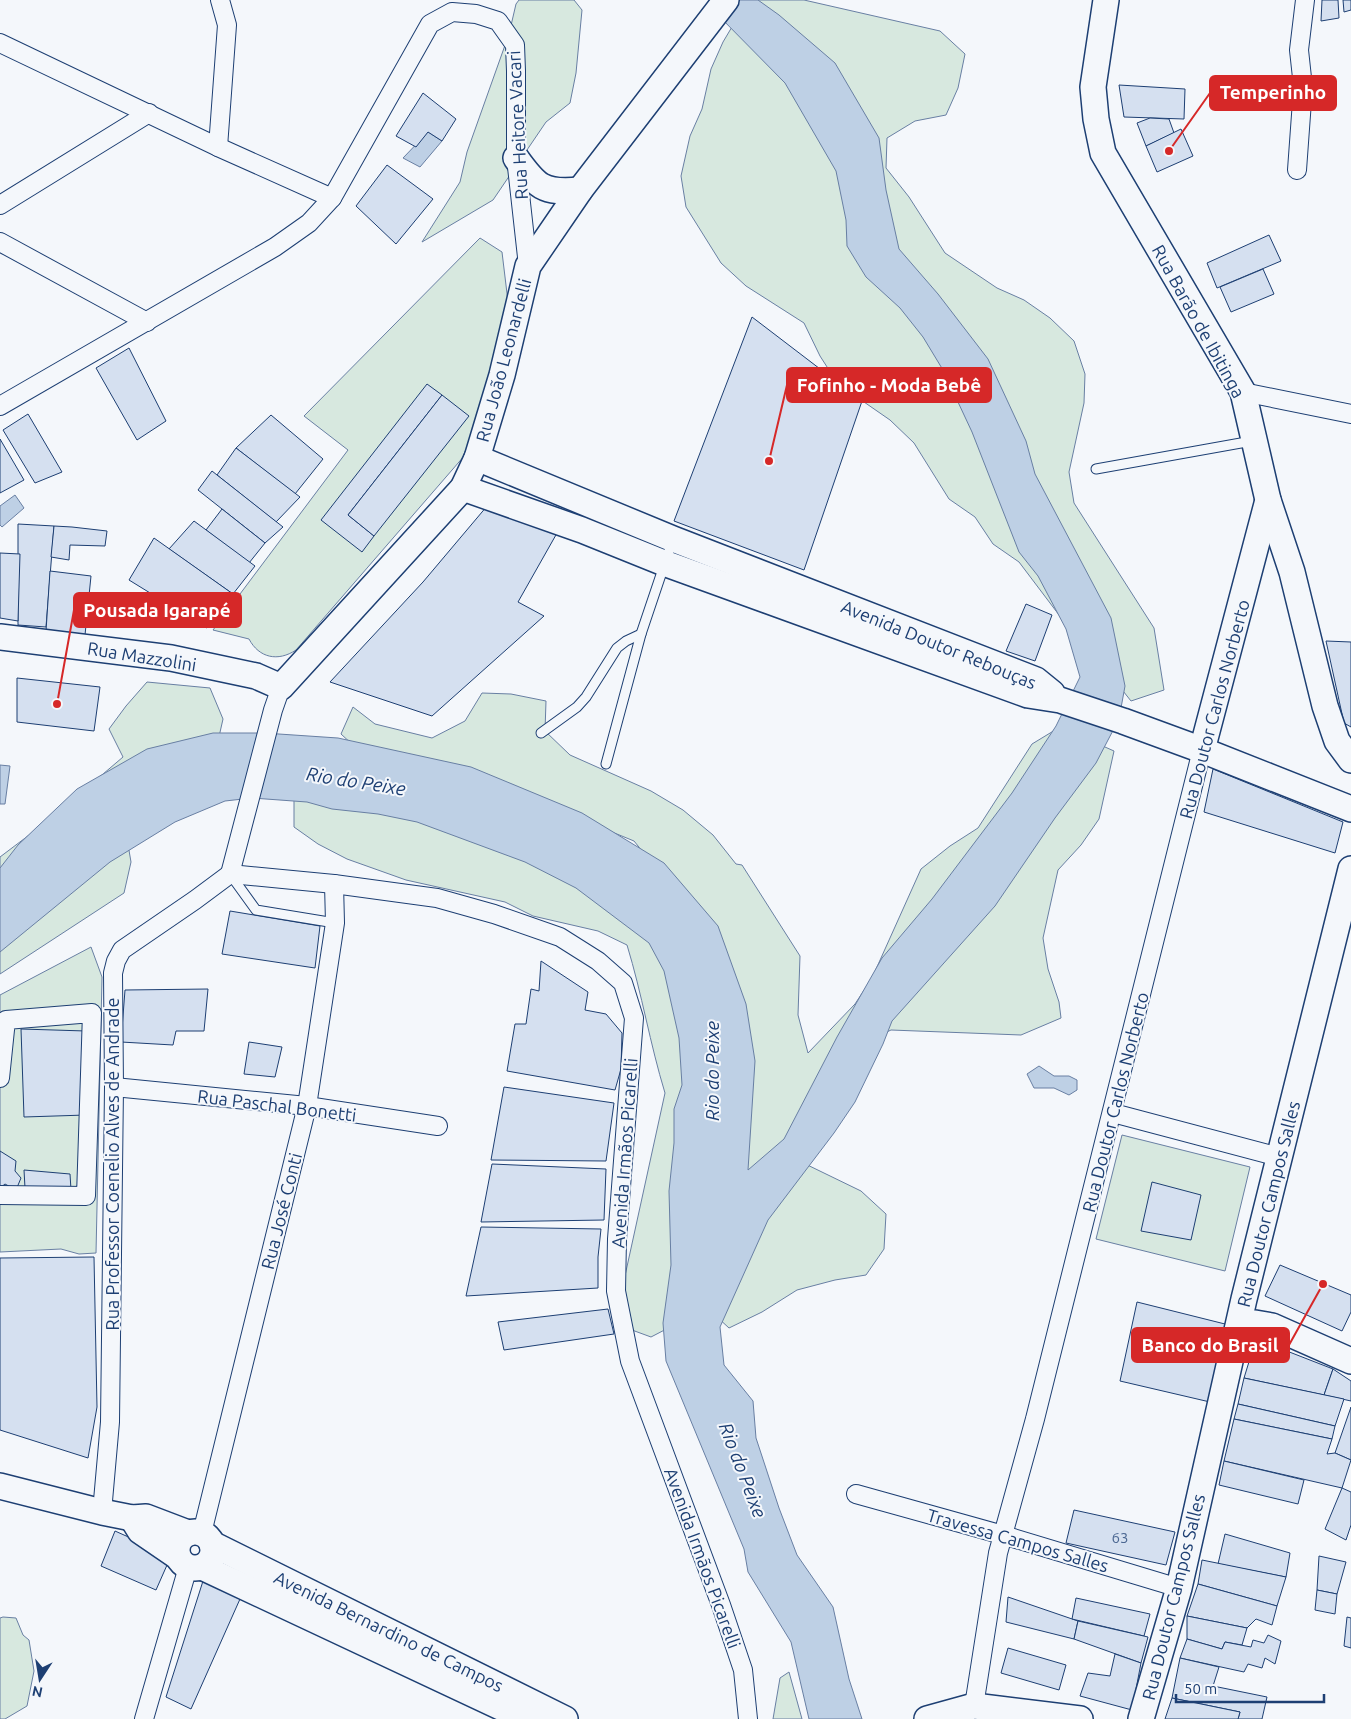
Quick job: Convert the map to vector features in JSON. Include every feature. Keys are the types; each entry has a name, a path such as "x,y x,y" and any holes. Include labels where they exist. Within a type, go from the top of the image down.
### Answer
{"street":[{"path":"218,147 227,25 220,0"},
{"name":"Rua João Leonardelli","path":"277,698 463,488 477,458 502,375 528,266 580,190 726,0"},
{"name":"Rua Barão de Ibitinga","path":"1106,0 1093,87 1096,119 1103,153 1243,392 1268,500 1292,572 1325,706 1337,740 1351,760"},
{"path":"1297,170 1302,86 1299,50 1305,0"},
{"name":"Rua Heitore Vacari","path":"0,406 275,247 309,223 332,198 430,24 452,12 476,14 498,21 515,45 516,158 528,266"},
{"path":"0,43 218,147 332,198"},
{"path":"0,205 149,113"},
{"path":"516,158 531,178 541,187 562,192 580,190"},
{"path":"0,242 147,322"},
{"path":"1243,392 1351,414"},
{"name":"Avenida Doutor Rebouças","path":"477,458 673,539 804,601 933,650 1036,680 1064,701 1202,750"},
{"name":"Avenida Doutor Rebouças","path":"463,488 582,530 664,563 804,601"},
{"name":"Rua Doutor Carlos Norberto","path":"974,1706 998,1553 1038,1409 1202,750 1268,500"},
{"path":"582,530 591,505"},
{"path":"1250,570 1260,565 1269,564 1292,572"},
{"name":"Rua Mazzolini","path":"0,637 171,658 256,676 277,698"},
{"path":"230,874 277,698"},
{"path":"1202,750 1351,809"},
{"name":"Rua Doutor Campos Salles","path":"1141,1719 1178,1588 1244,1299 1348,893 1351,869"},
{"name":"Avenida Irmãos Picarelli","path":"230,874 334,884 437,898 494,914 560,937 598,961 623,982 634,1018 618,1230 616,1291 630,1361 721,1605 743,1670 748,1719"},
{"name":"Rua Professor Coenelio Alves de Andrade","path":"102,1512 110,1422 114,1087 113,972 122,950 230,874"},
{"name":"Rua José Conti","path":"201,1537 307,1106 335,923 334,884"},
{"path":"0,1078 6,1020 92,1013 86,1196"},
{"name":"Rua Paschal Bonetti","path":"114,1087 307,1106 438,1126"},
{"path":"1113,1112 1279,1157"},
{"path":"0,1195 112,1198"},
{"path":"1244,1299 1272,1326"},
{"path":"1238,1328 1244,1324 1255,1323 1272,1326 1351,1361"},
{"name":"Avenida Bernardino de Campos","path":"0,1486 102,1512 132,1518 146,1518 201,1537 565,1719"},
{"name":"Travessa Campos Salles","path":"856,1494 1003,1535 1178,1588"},
{"name":"Avenida Bernardino de Campos","path":"132,1518 136,1527 147,1537 189,1563 526,1719"},
{"path":"201,1537 213,1550 212,1557 208,1563 189,1563 177,1550 178,1543 201,1537"},
{"path":"144,1719 189,1563"},
{"path":"927,1719 974,1706 1080,1719"}],"lane":[{"path":"1096,469 1254,440"},
{"path":"606,764 641,634 673,539"},
{"path":"541,733 577,708 617,648 626,641 641,634"},
{"path":"230,874 256,910 335,923"}],"shaded area":[{"path":"519,0 574,0 582,10 576,73 570,103 546,122 493,200 422,242 460,182 467,152 509,34 516,4"},
{"path":"757,0 804,0 940,31 965,54 958,88 946,115 915,121 887,138 886,168 909,197 945,253 997,288 1024,300 1050,318 1074,341 1085,374 1084,403 1069,472 1074,503 1154,628 1164,690 1131,701 1108,672 1084,648 1019,562 993,544 975,517 949,499 914,443 890,420 838,384 820,356 804,323 746,286 721,263 686,207 681,176 690,136 702,109 711,69 723,42 742,10"},
{"path":"480,238 502,252 509,310 485,432 296,650 282,656 270,656 258,650 249,639 213,630 348,450 304,416"},
{"path":"147,682 210,688 223,719 216,750 126,833 131,862 124,893 0,974 0,857 49,820 123,757 109,729"},
{"path":"482,693 511,694 546,701 545,731 570,755 651,791 683,810 713,835 736,864 742,865 800,956 798,1015 808,1053 855,1004 872,978 921,869 950,846 978,828 1032,744 1060,727 1114,751 1099,819 1081,845 1058,870 1043,938 1048,969 1059,1002 1061,1018 1021,1035 891,1030 857,1046 791,1157 861,1191 886,1214 884,1249 866,1275 835,1280 797,1290 762,1312 729,1328 704,1305 678,1323 651,1337 621,1326 621,1294 665,1093 627,945 598,931 533,916 505,902 406,880 347,859 318,844 294,827 294,795 352,784 681,899 634,841 502,787 366,757 341,734 353,707 375,724 432,738 465,721"},
{"path":"91,947 102,977 96,1253 79,1254 61,1249 0,1252 0,995"},
{"path":"1122,1135 1250,1167 1225,1271 1096,1239"},
{"path":"0,1618 16,1618 23,1635 29,1640 34,1671 27,1706 5,1719 0,1719"},
{"path":"789,1672 802,1719 773,1719 780,1678"}],"water":[{"name":"Rio do Peixe","path":"726,0 758,0 779,15 835,63 879,138 886,190 899,249 938,294 988,359 1026,441 1035,474 1111,618 1125,686 1119,719 1096,763 1055,818 995,906 892,1021 855,1102 768,1220 720,1327 724,1365 753,1401 756,1438 797,1555 833,1607 849,1679 862,1719 809,1719 791,1642 748,1572 744,1549 666,1361 663,1323 671,1265 669,1191 674,1143 674,1109 682,1085 679,1038 664,971 649,943 576,888 525,862 417,822 378,814 332,809 307,802 252,798 225,801 175,822 110,862 0,952 0,868 18,845 77,789 147,749 213,733 264,733 338,738 471,767 582,813 664,863 718,926 746,1004 755,1061 748,1170 784,1139 837,1037 882,958 932,899 1012,793 1056,726 1080,677 1066,629 1038,576 1019,552 972,432 943,370 923,337 900,308 866,277 847,246 846,220 836,171 785,83 716,13"},
{"path":"428,132 442,141 420,167 403,158"},
{"path":"15,495 24,508 2,527 0,525 0,506"},
{"path":"0,765 10,766 5,804 0,804"},
{"path":"1039,1066 1054,1076 1069,1076 1077,1080 1077,1090 1069,1095 1054,1088 1034,1088 1027,1074"}],"building":[{"path":"1322,0 1338,0 1339,18 1321,21"},
{"path":"1343,0 1351,0 1351,10 1344,12"},
{"path":"1119,85 1185,89 1184,119 1124,117"},
{"path":"423,93 456,119 442,141 428,132 416,147 396,136"},
{"path":"1150,118 1169,119 1174,133 1146,146 1137,123"},
{"path":"1181,129 1193,156 1157,172 1146,146"},
{"path":"387,165 433,199 396,244 356,206"},
{"path":"1269,235 1281,261 1217,288 1207,263"},
{"path":"1263,269 1274,294 1231,312 1220,287"},
{"path":"752,317 862,401 804,570 674,521"},
{"path":"129,348 166,421 137,440 96,368"},
{"path":"427,384 442,395 348,515 374,536 362,552 321,520"},
{"path":"442,395 469,416 374,536 348,515"},
{"path":"28,414 62,472 35,483 3,430"},
{"path":"271,415 323,459 295,494 236,448"},
{"path":"0,439 24,480 0,493"},
{"path":"236,448 300,497 276,522 217,475"},
{"path":"212,471 283,527 265,543 198,490"},
{"path":"493,499 561,526 518,602 544,616 432,716 330,682 423,582"},
{"path":"222,509 265,543 249,563 206,530"},
{"path":"194,521 255,566 233,594 169,549"},
{"path":"18,524 54,526 46,627 18,625"},
{"path":"54,526 107,531 105,546 70,545 69,560 51,557"},
{"path":"154,538 233,594 207,628 129,580"},
{"path":"0,553 20,554 18,621 0,618"},
{"path":"50,571 91,576 85,635 46,631"},
{"path":"1026,604 1052,615 1035,661 1006,651"},
{"path":"1326,641 1351,642 1351,727 1344,723"},
{"path":"17,678 100,687 94,731 17,722"},
{"path":"1213,769 1343,822 1335,853 1204,812"},
{"path":"230,911 320,926 315,968 222,954"},
{"path":"541,961 588,992 585,1010 606,1014 622,1033 621,1069 615,1090 507,1071 515,1024 526,1024 531,989 539,991"},
{"path":"208,989 204,1031 176,1031 173,1045 121,1042 125,990"},
{"path":"21,1029 86,1031 86,1115 24,1117"},
{"path":"249,1042 282,1047 275,1077 244,1074"},
{"path":"504,1087 614,1103 606,1161 491,1160"},
{"path":"0,1151 16,1161 15,1171 21,1178 16,1190 5,1184 0,1188"},
{"path":"492,1164 606,1169 604,1220 481,1222"},
{"path":"24,1170 70,1174 71,1190 25,1188"},
{"path":"1152,1182 1201,1195 1191,1240 1141,1231"},
{"path":"481,1227 601,1229 598,1257 598,1288 466,1296"},
{"path":"94,1257 97,1407 88,1458 0,1430 0,1258"},
{"path":"1280,1265 1351,1295 1351,1312 1342,1331 1265,1296"},
{"path":"1137,1302 1229,1325 1210,1402 1120,1381"},
{"path":"608,1309 614,1334 504,1350 498,1322"},
{"path":"1256,1339 1333,1369 1324,1395 1244,1378"},
{"path":"1333,1369 1351,1381 1351,1401 1324,1395"},
{"path":"1244,1378 1344,1399 1335,1426 1238,1404"},
{"path":"1238,1404 1335,1426 1332,1439 1234,1419"},
{"path":"1351,1407 1351,1460 1335,1453"},
{"path":"1234,1419 1332,1439 1327,1454 1335,1453 1351,1460 1342,1488 1224,1461"},
{"path":"1224,1461 1304,1480 1298,1504 1219,1485"},
{"path":"1342,1488 1351,1492 1351,1525 1346,1540 1325,1529"},
{"path":"1074,1510 1175,1532 1166,1565 1066,1543"},
{"path":"115,1531 171,1556 156,1590 101,1566"},
{"path":"1225,1534 1290,1553 1286,1577 1218,1564"},
{"path":"1319,1556 1346,1562 1337,1594 1317,1590"},
{"path":"1202,1560 1286,1577 1277,1606 1198,1584"},
{"path":"203,1581 240,1599 191,1709 166,1697"},
{"path":"1198,1584 1277,1606 1272,1625 1256,1619 1247,1628 1187,1616"},
{"path":"1317,1590 1337,1594 1335,1614 1315,1610"},
{"path":"1008,1597 1078,1621 1074,1639 1006,1622"},
{"path":"1076,1598 1150,1614 1144,1636 1072,1619"},
{"path":"1187,1616 1247,1628 1242,1645 1225,1642 1222,1649 1187,1639"},
{"path":"1347,1617 1351,1618 1351,1648 1344,1646"},
{"path":"1078,1621 1148,1637 1141,1663 1074,1639"},
{"path":"1268,1635 1281,1641 1275,1664 1265,1658 1262,1668 1248,1664 1244,1672 1180,1658 1187,1639 1222,1649 1225,1642 1251,1647 1253,1640 1264,1643"},
{"path":"1008,1648 1066,1665 1059,1690 1001,1673"},
{"path":"1115,1654 1141,1663 1132,1710 1080,1696 1088,1673 1110,1676"},
{"path":"1180,1658 1219,1667 1213,1686 1267,1697 1262,1719 1238,1719 1240,1712 1172,1698"},
{"path":"1172,1698 1240,1712 1238,1719 1165,1719"}],"place":[{"name":"Temperinho","path":"1169,151"},
{"name":"Fofinho - Moda Bebê","path":"769,461"},
{"name":"Pousada Igarapé","path":"57,704"},
{"name":"Banco do Brasil","path":"1323,1284"}]}
